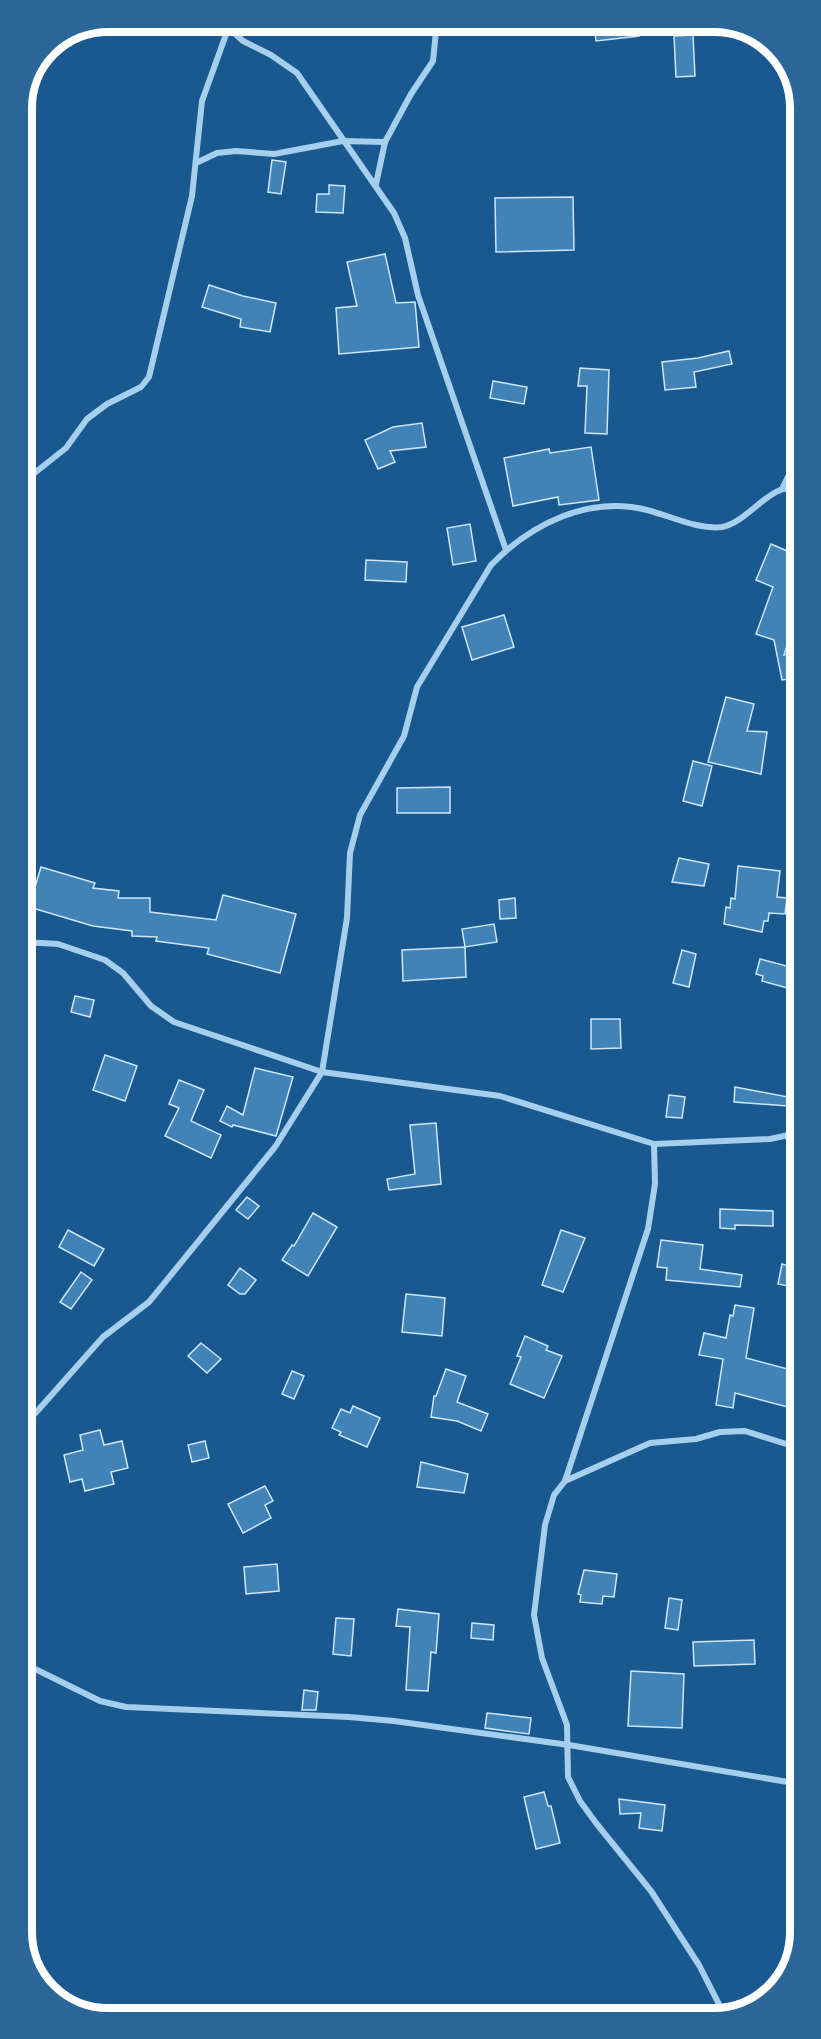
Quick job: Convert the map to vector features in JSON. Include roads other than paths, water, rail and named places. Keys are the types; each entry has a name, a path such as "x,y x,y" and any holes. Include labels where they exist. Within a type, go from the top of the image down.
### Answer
{"street":[{"path":"32,475 66,448 87,419 107,404 141,387 149,376 192,196 202,101 227,31"},
{"path":"231,31 297,73 394,213 405,238 418,295 506,550"},
{"path":"376,184 385,142 419,80 433,61 436,32"},
{"path":"196,163 217,153 274,154 343,141 385,142"},
{"path":"782,489 790,472"},
{"path":"31,1418 103,1336 148,1302 275,1147 322,1072 347,918 350,853 360,815 404,736 417,687 491,565 506,550 560,516 594,506 644,509 705,526 724,527 743,519 771,494 782,489 790,490"},
{"path":"32,942 58,944 105,960 123,973 151,1006 174,1022 322,1072 500,1096 654,1144 770,1139 790,1135"},
{"path":"654,1144 655,1184 648,1229 565,1481 554,1496 545,1525 534,1615 536,1637 567,1725 568,1777 580,1801 651,1891 699,1965 721,2007"},
{"path":"565,1481 650,1443 696,1439 720,1432 745,1431 790,1445"},
{"path":"31,1667 100,1701 126,1707 349,1717 569,1745 790,1782"}]}
